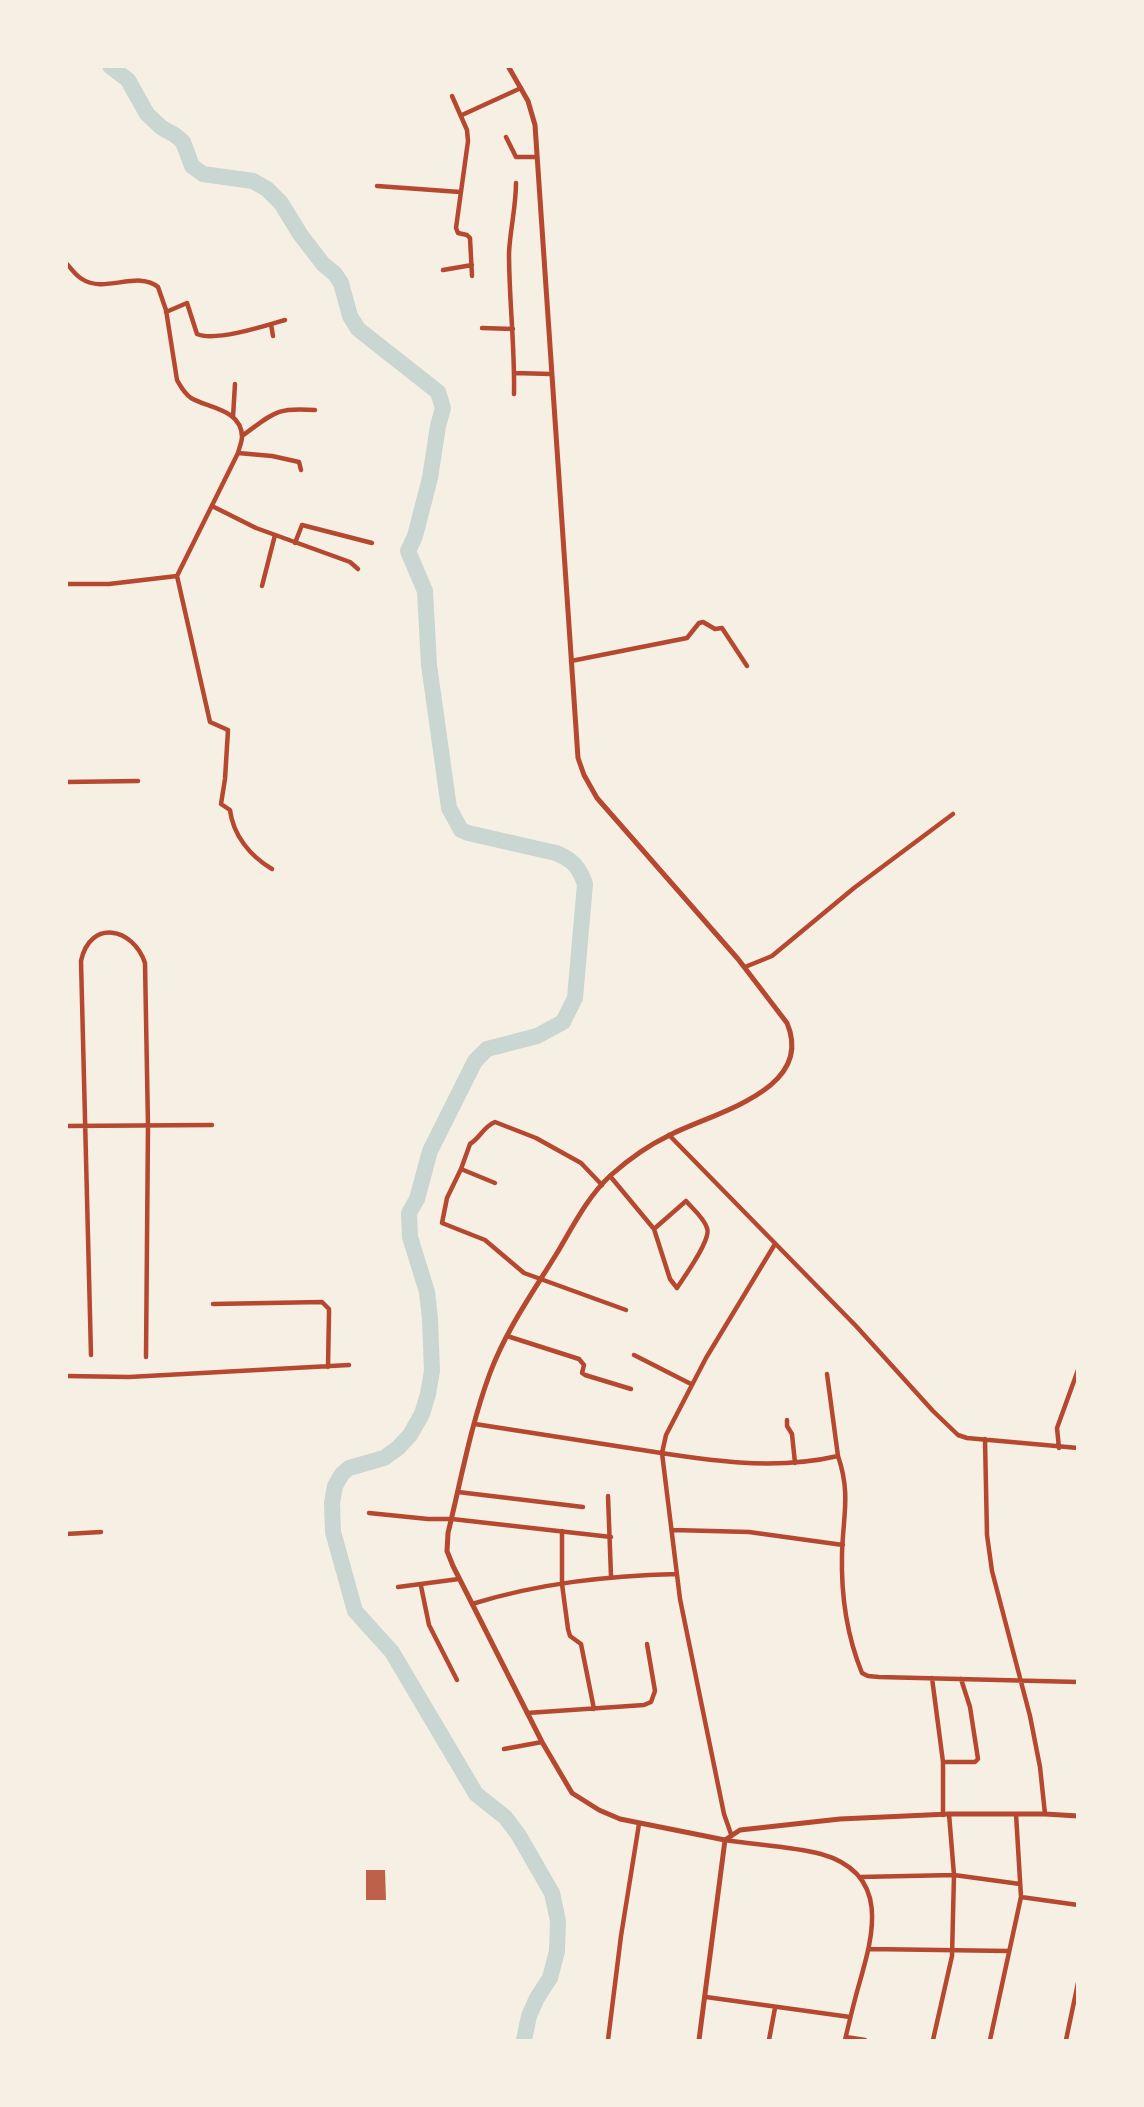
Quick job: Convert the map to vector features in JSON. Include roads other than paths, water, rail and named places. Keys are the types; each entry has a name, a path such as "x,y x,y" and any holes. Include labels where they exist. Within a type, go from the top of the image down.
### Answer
{"street":[{"path":"508,66 533,113 576,740 584,775 597,798 747,970 787,1023 793,1048 783,1074 769,1088 643,1150 610,1176 589,1200 506,1335 489,1374 474,1424 447,1550 459,1580 541,1742 572,1793 599,1811 639,1824 821,1854 840,1863 859,1877 870,1896 874,1923 845,2039 864,2040"},
{"path":"462,115 522,88"},
{"path":"452,96 462,115 468,141 456,230 470,238 472,276"},
{"path":"506,137 516,157 537,157"},
{"path":"514,394 509,252 516,183"},
{"path":"377,186 460,192"},
{"path":"66,263 80,279 87,282 153,283 158,287 166,312 177,380 182,390 197,401 226,411 233,418 242,436 238,453 177,576 210,722 228,730 221,805 230,810 231,821 247,848 260,862 272,869"},
{"path":"443,271 472,265"},
{"path":"166,312 185,303 190,304 199,336 218,335 285,320"},
{"path":"271,324 272,336"},
{"path":"482,328 513,329"},
{"path":"514,373 551,374"},
{"path":"233,418 235,384"},
{"path":"242,436 274,413 288,408 316,410"},
{"path":"238,453 299,462 302,470"},
{"path":"212,506 275,535 350,562 358,569"},
{"path":"295,543 302,525 372,543"},
{"path":"262,586 275,535"},
{"path":"66,584 109,584 177,576"},
{"path":"570,661 687,638 699,623 703,622 715,629 722,628 747,666"},
{"path":"66,782 138,781"},
{"path":"747,970 772,956 854,888 953,814"},
{"path":"91,1354 81,961 84,948 91,939 112,932 123,934 132,940 141,951 145,963 151,1126 146,1357"},
{"path":"601,1185 581,1163 536,1138 495,1122 485,1129 478,1140 470,1144 447,1198 442,1223 485,1240 524,1273 626,1310"},
{"path":"66,1126 212,1125"},
{"path":"669,1135 856,1326 952,1430 967,1438 1077,1448"},
{"path":"461,1170 495,1183"},
{"path":"610,1176 654,1229 670,1279 677,1288 705,1243 707,1228 687,1201 654,1229"},
{"path":"731,1834 724,1814 677,1574 662,1453 666,1435 691,1384 775,1244"},
{"path":"213,1304 322,1302 329,1309 328,1367"},
{"path":"506,1335 579,1359 584,1365 583,1374 631,1388"},
{"path":"634,1355 691,1384"},
{"path":"66,1376 129,1377 349,1365"},
{"path":"1059,1448 1057,1428 1077,1370"},
{"path":"827,1374 838,1456 847,1489 843,1545 844,1601 862,1673 868,1676 1077,1682"},
{"path":"787,1420 792,1434 795,1463"},
{"path":"474,1424 662,1453 759,1464 795,1463 838,1456"},
{"path":"985,1439 987,1535 992,1571 1040,1767 1045,1814"},
{"path":"458,1492 583,1507"},
{"path":"608,1496 611,1576"},
{"path":"369,1513 452,1519 611,1537"},
{"path":"673,1530 749,1532 843,1545"},
{"path":"562,1531 562,1584 569,1633 581,1644 594,1709"},
{"path":"66,1534 100,1532"},
{"path":"472,1604 525,1589 611,1576 677,1574"},
{"path":"398,1587 459,1580"},
{"path":"421,1586 429,1625 457,1680"},
{"path":"527,1713 644,1705 651,1702 655,1691 647,1644"},
{"path":"932,1678 954,1875 952,1951 933,2040"},
{"path":"943,1762 975,1762 978,1759 970,1707 961,1679"},
{"path":"504,1749 541,1742"},
{"path":"699,2040 725,1840 731,1834 740,1830 839,1819 946,1814 1077,1816"},
{"path":"990,2040 1021,1897 1016,1814"},
{"path":"608,2040 639,1824"},
{"path":"859,1877 954,1875 1020,1884"},
{"path":"1021,1897 1077,1905"},
{"path":"869,1948 1009,1951"},
{"path":"1066,2040 1077,1983"},
{"path":"706,1997 850,2017"},
{"path":"769,2040 775,2008"}],"waterway":[{"path":"110,66 128,80 147,114 183,142 192,166 203,174 253,181 267,189 281,203 323,264 341,283 350,316 358,329 438,392 443,408 430,478 415,536 408,551 425,591 429,665 449,808 461,830 468,833 556,853 567,858 578,869 585,884 575,998 563,1022 537,1036 487,1049 475,1061 430,1151 417,1199 409,1213 410,1237 427,1292 430,1319 432,1371 422,1414 410,1435 398,1448 384,1458 349,1468 342,1474 335,1486 332,1503 333,1532 355,1611 392,1652 476,1794 505,1817 518,1834 552,1893 558,1921 557,1951 550,1978 529,2016 524,2040"}]}
